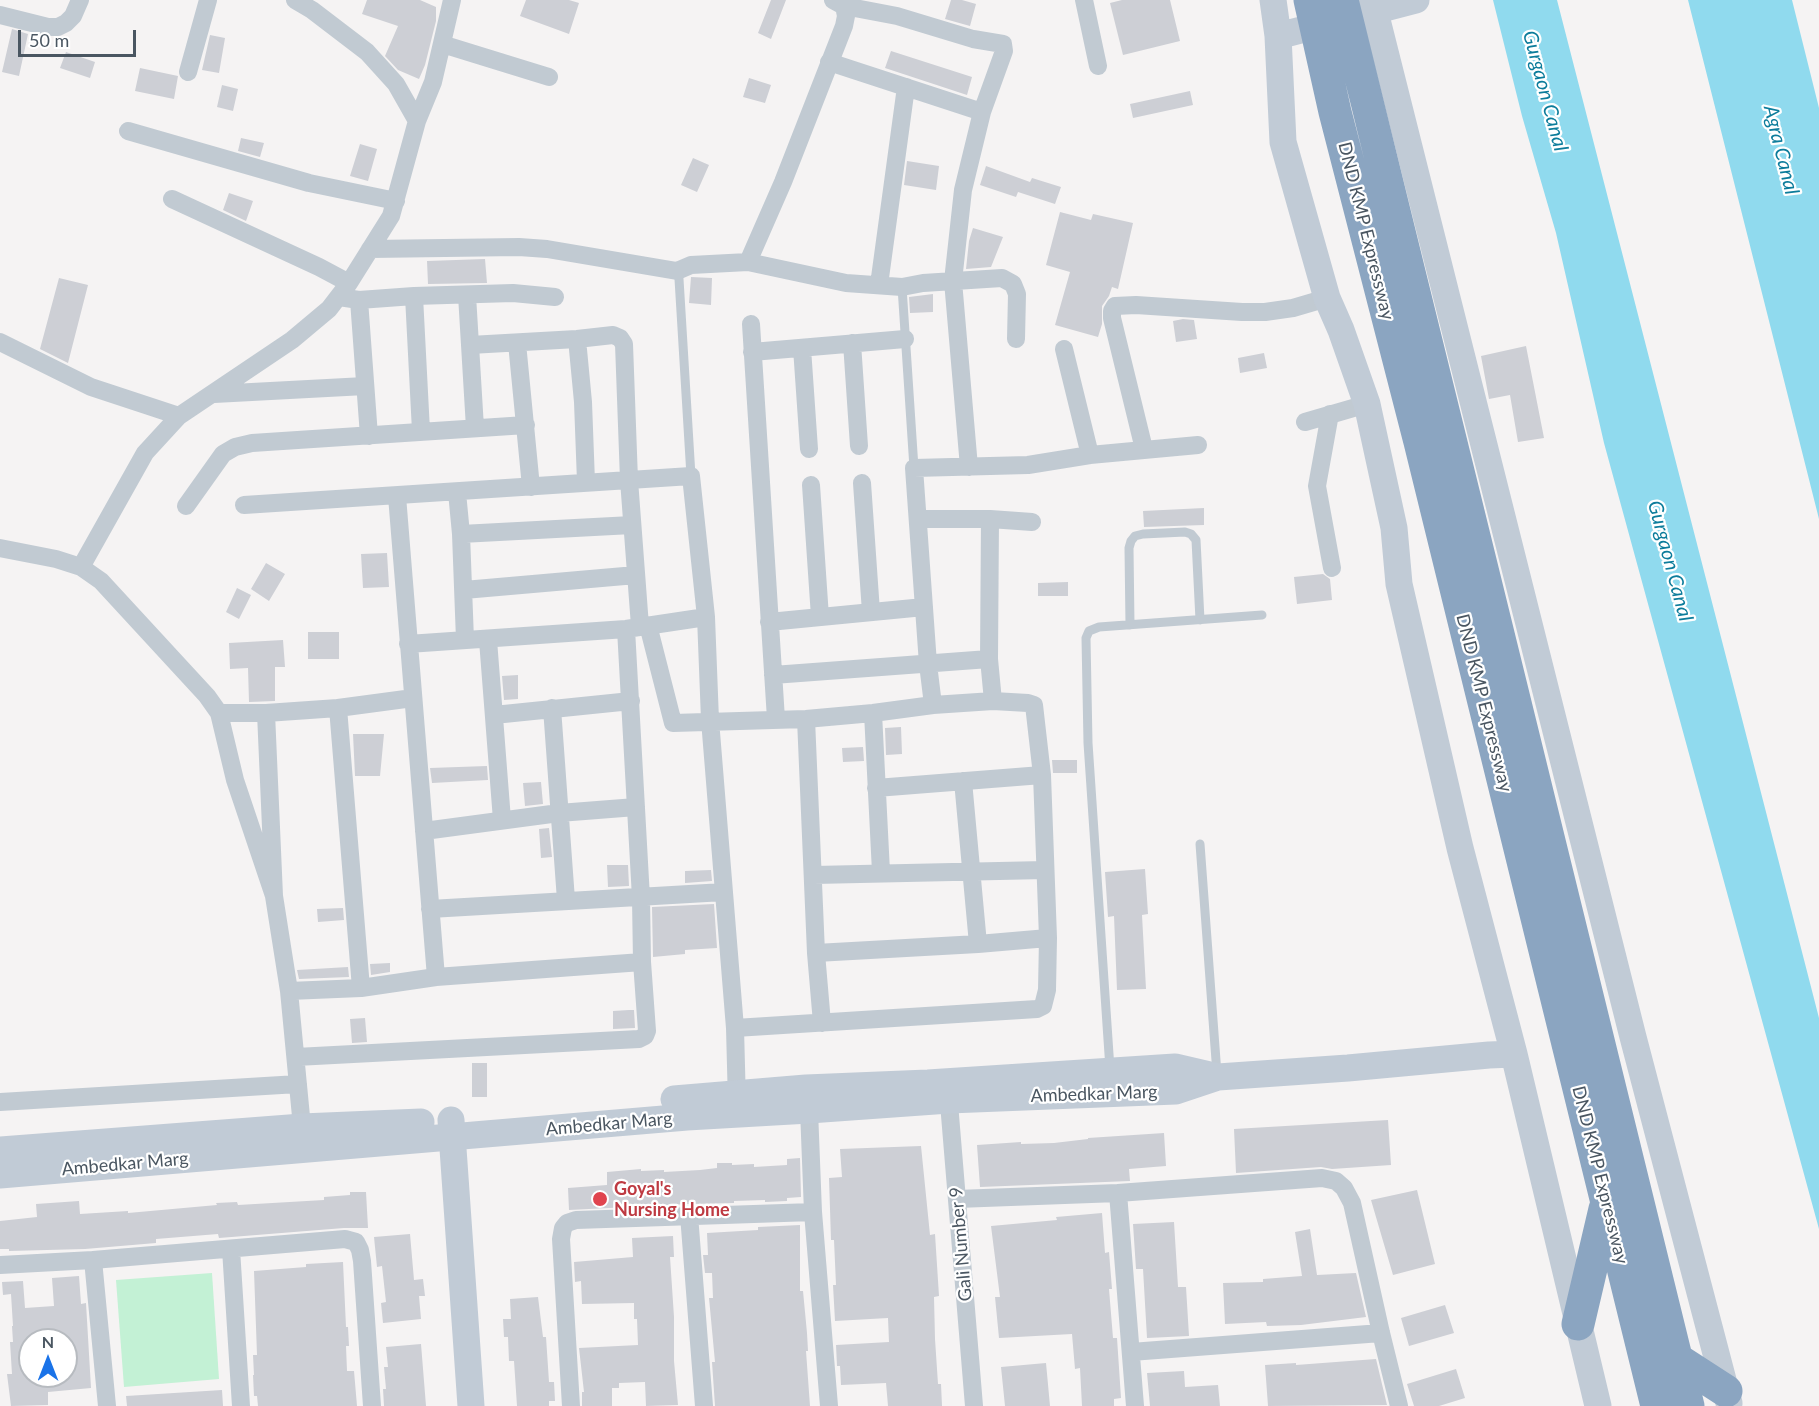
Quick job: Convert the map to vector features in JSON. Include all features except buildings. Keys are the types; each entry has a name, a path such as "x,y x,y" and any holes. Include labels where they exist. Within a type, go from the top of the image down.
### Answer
{"highway":[{"name":"DND KMP Expressway","path":"1310,0 1335,112 1420,442 1657,1406"},
{"name":"DND KMP Expressway","path":"1342,0 1688,1406"},
{"path":"1578,1324 1607,1202"},
{"path":"1675,1358 1728,1399"}],"street":[{"path":"0,15 48,27 58,27 73,16 80,0"},
{"path":"189,72 208,0"},
{"path":"295,0 312,10 367,52 396,84 417,121"},
{"path":"81,567 145,453 179,416 292,340 330,309 344,290 391,216 417,121 433,82 452,0"},
{"path":"1084,0 1098,66"},
{"path":"1273,0 1278,36 1283,142 1327,298 1341,330 1367,404 1394,528 1399,584 1460,848 1514,1054 1598,1406"},
{"path":"1278,36 1373,6 1416,0"},
{"path":"748,262 783,182 844,26 846,16 838,3"},
{"path":"838,3 897,16 973,39 1004,44 1004,51 982,112 962,199 953,281 969,467"},
{"path":"1373,6 1622,991 1728,1399"},
{"path":"442,44 549,77"},
{"path":"829,62 982,112"},
{"path":"879,285 906,87"},
{"path":"128,130 309,183 396,201"},
{"path":"172,200 319,267 344,290 360,300 513,293 555,297"},
{"path":"370,249 519,247 547,249 677,271 702,263 748,262 846,283 902,287 1002,278 1012,284 1017,294 1016,339"},
{"path":"467,295 475,428"},
{"path":"414,296 421,431"},
{"path":"1144,449 1112,318 1112,310 1115,306 1136,305 1265,312 1293,308 1327,298"},
{"path":"360,300 369,435"},
{"path":"751,324 776,719"},
{"path":"296,1057 639,1039 645,1036 647,1031 631,701 638,627 624,344 620,338 613,335 470,345"},
{"path":"577,339 583,402 586,482"},
{"path":"752,352 905,339"},
{"path":"0,342 91,387 179,416"},
{"path":"518,343 531,487"},
{"path":"852,343 860,446"},
{"path":"802,348 809,449"},
{"path":"1064,349 1090,455"},
{"path":"212,394 365,386"},
{"path":"1305,422 1367,404"},
{"path":"1330,414 1317,486 1332,568"},
{"path":"186,506 223,454 235,447 252,443 526,425"},
{"path":"933,705 924,607 920,519 914,468 1028,465 1090,455 1198,445"},
{"path":"244,505 691,476 706,616 710,720 735,1028 737,1104"},
{"path":"862,483 871,612"},
{"path":"811,485 820,617"},
{"path":"457,492 465,640"},
{"path":"397,496 436,977"},
{"path":"920,519 990,519 1032,522"},
{"path":"990,519 989,659 993,701"},
{"path":"461,534 632,525"},
{"path":"0,548 56,559 81,567 101,580 207,696 219,713 236,780 274,896"},
{"path":"464,590 636,575"},
{"path":"770,622 924,607"},
{"path":"408,644 488,640 638,627 706,616"},
{"path":"638,627 673,723 710,720 806,719 993,701 1034,705 1042,775 1048,938 1046,1000 1043,1006 1036,1009 735,1028"},
{"path":"488,640 502,820"},
{"path":"773,675 989,659"},
{"path":"219,713 266,713 338,708 412,698"},
{"path":"494,715 631,701"},
{"path":"338,708 361,988"},
{"path":"552,708 566,900"},
{"path":"266,713 274,896 290,991 303,1127"},
{"path":"873,713 881,872"},
{"path":"806,719 816,953 822,1023"},
{"path":"876,788 1042,775"},
{"path":"963,781 978,944"},
{"path":"424,831 559,813 636,807"},
{"path":"814,875 1045,870"},
{"path":"430,909 724,892"},
{"path":"816,953 1048,938"},
{"path":"290,991 361,988 436,977 642,962"},
{"name":"Ambedkar Marg","path":"0,1175 452,1129 737,1104 806,1088 948,1091 1176,1091 1218,1077 1514,1054"},
{"name":"Ambedkar Marg","path":"737,1104 808,1110 1110,1071 1175,1067 1218,1077"},
{"path":"0,1102 298,1084"},
{"name":"Gali Number 9","path":"948,1091 974,1406"},
{"path":"808,1110 813,1212 829,1406"},
{"name":"Ambedkar Marg","path":"0,1150 303,1127 452,1129"},
{"path":"452,1129 471,1406"},
{"path":"957,1199 1118,1193 1322,1178 1336,1181 1344,1188 1352,1203 1399,1406"},
{"path":"1118,1193 1135,1406"},
{"path":"571,1406 561,1239 563,1228 567,1223 576,1220 813,1212"},
{"path":"689,1215 704,1406"},
{"path":"0,1266 345,1239 356,1242 362,1261 372,1406"},
{"path":"231,1249 241,1406"},
{"path":"93,1260 107,1406"},
{"path":"1131,1352 1381,1333"}],"lane":[{"path":"677,271 691,476"},
{"path":"902,287 914,468"},
{"path":"1130,625 1129,548 1135,536 1143,534 1185,532 1191,534 1196,540 1200,620"},
{"path":"1110,1071 1088,743 1085,647 1089,631 1099,627 1262,615"},
{"path":"1200,844 1218,1077"}],"green space":[{"path":"212,1273 219,1379 124,1387 116,1280"}],"water":[{"name":"Gurgaon Canal","path":"1493,0 1557,0 1819,1018 1819,1229 1604,443 1556,233 1522,116"},
{"name":"Agra Canal","path":"1688,0 1792,0 1819,108 1819,519"}],"place":[{"name":"Goyal's Nursing Home","path":"600,1199"}]}
